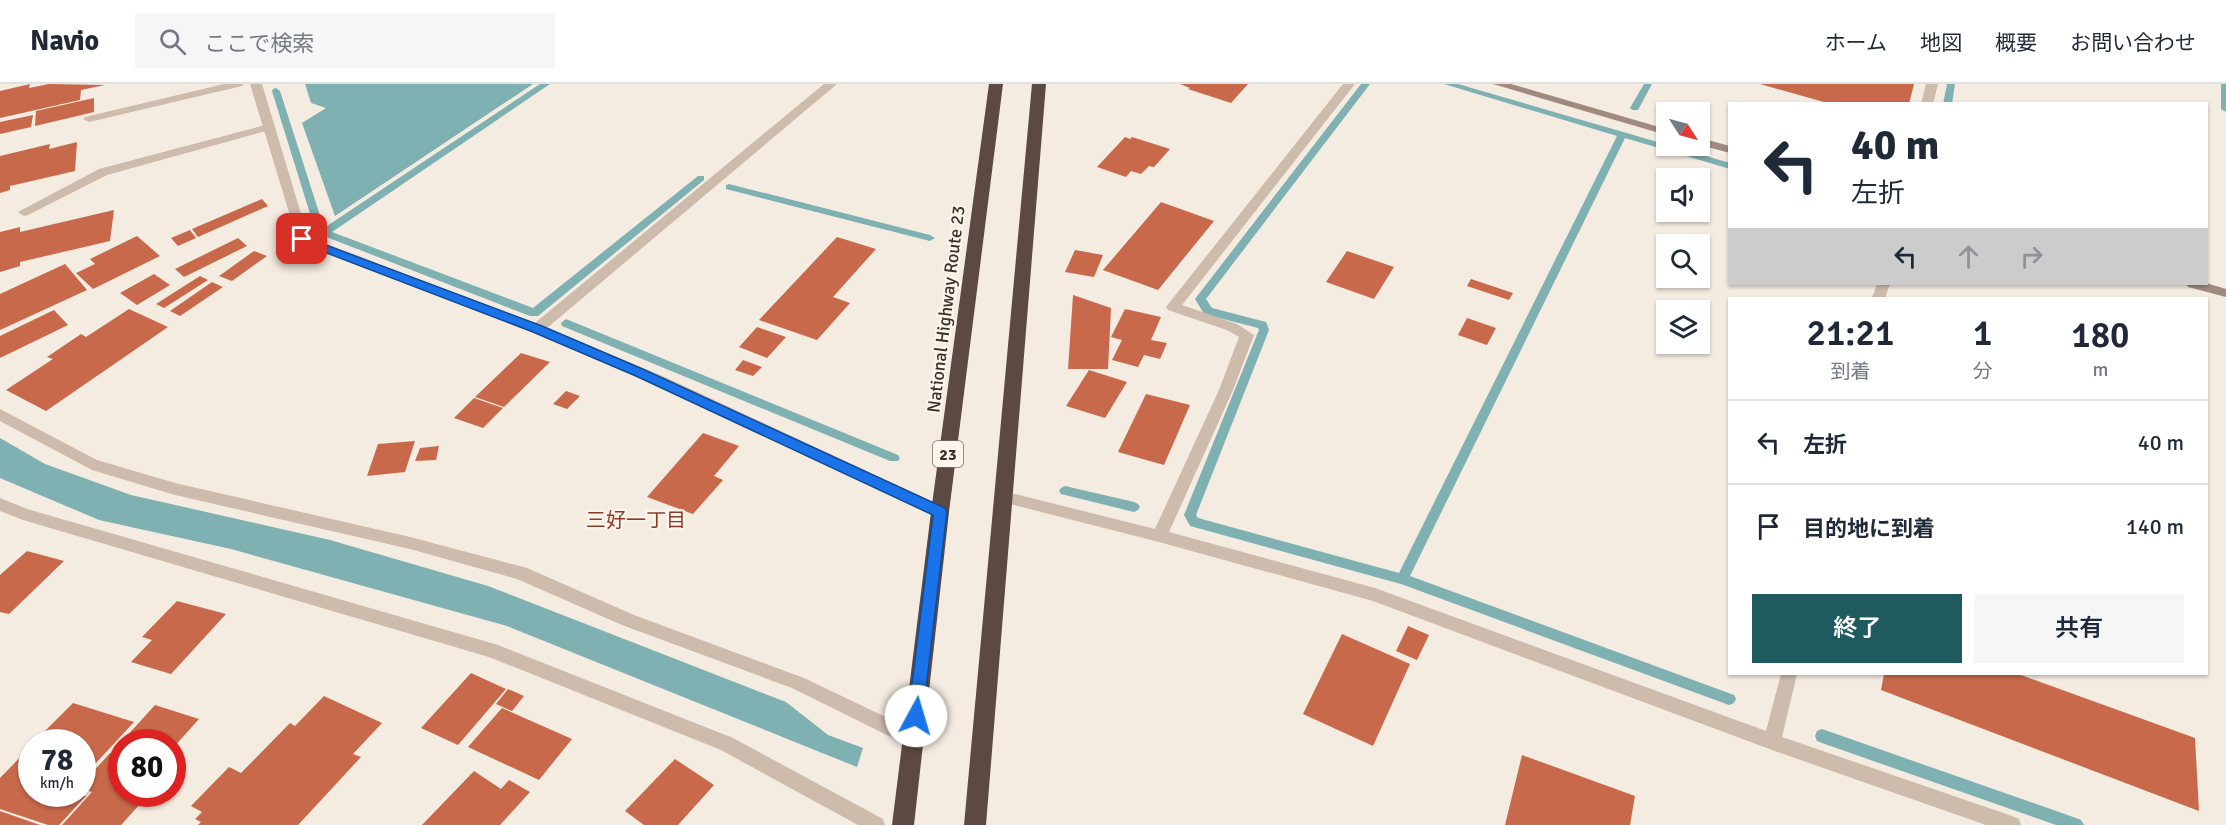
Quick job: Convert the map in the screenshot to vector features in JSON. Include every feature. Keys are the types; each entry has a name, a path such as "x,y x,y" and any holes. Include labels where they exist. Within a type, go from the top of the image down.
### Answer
{"highway":[{"name":"National Highway Route 23","path":"903,825 940,512 996,84"},
{"path":"975,825 1039,84"}],"street":[{"path":"89,118 238,84"},
{"path":"256,84 302,239 537,329 662,382 940,512"},
{"path":"537,329 831,84"},
{"path":"1159,536 1226,390 1246,335 1232,327 1173,307 1349,84"},
{"path":"1499,84 1656,129"},
{"path":"1928,102 1932,84"},
{"path":"24,212 103,172 269,128"},
{"path":"1710,145 1728,149"},
{"path":"2197,285 2226,293"},
{"path":"0,414 92,464 175,489 410,543 521,573 628,620 798,684 914,739"},
{"path":"1003,497 1159,536 1375,595 1772,742 2012,825"},
{"path":"0,504 35,518 492,650 727,744 876,825"},
{"path":"1772,742 1789,675"}],"water":[{"path":"305,84 533,84 335,216 302,123 326,108 311,103"},
{"path":"0,438 45,464 131,495 330,540 488,586 786,702 828,735 863,748 857,767 507,626 231,549 99,520 0,478"}],"building":[{"path":"30,84 29,88 49,84 105,85 81,90 80,100 0,118 0,91"},
{"path":"1180,84 1248,84 1231,103 1188,89 1190,88"},
{"path":"1760,84 1914,84 1910,102 1824,102"},
{"path":"94,98 94,112 35,126 36,111"},
{"path":"33,115 31,127 0,134 0,122"},
{"path":"1125,137 1130,139 1132,137 1170,149 1154,167 1149,166 1141,174 1131,171 1126,177 1097,167"},
{"path":"77,142 75,171 10,186 10,190 0,193 0,156 50,144 49,149"},
{"path":"262,199 268,206 198,237 192,229"},
{"path":"1161,202 1214,221 1158,290 1103,270"},
{"path":"114,210 110,241 20,262 20,266 0,272 0,232 20,227 20,232"},
{"path":"190,230 196,238 178,246 171,238"},
{"path":"137,236 160,256 93,289 76,273 95,264 90,259"},
{"path":"837,237 876,249 833,297 850,303 817,340 759,320"},
{"path":"238,238 247,246 184,277 175,269"},
{"path":"1075,250 1103,255 1094,277 1065,272"},
{"path":"254,251 267,256 232,281 219,276"},
{"path":"1347,251 1394,267 1374,299 1326,282"},
{"path":"65,264 87,290 0,330 0,294"},
{"path":"154,274 170,285 137,305 120,293"},
{"path":"200,276 208,280 164,308 156,304"},
{"path":"1471,279 1513,293 1509,300 1467,286"},
{"path":"212,282 223,287 180,316 170,311"},
{"path":"1073,295 1111,308 1108,369 1068,369"},
{"path":"129,309 168,327 46,411 6,390 53,359 47,357 81,334 86,337"},
{"path":"1125,309 1161,317 1151,340 1167,343 1160,359 1144,355 1138,367 1112,360 1122,340 1111,337"},
{"path":"54,310 68,325 0,358 0,336"},
{"path":"1467,318 1496,328 1487,345 1458,335"},
{"path":"757,327 786,337 767,358 739,347"},
{"path":"521,353 550,362 504,407 475,397"},
{"path":"743,360 762,367 753,376 735,370"},
{"path":"1089,370 1127,382 1105,418 1066,406"},
{"path":"566,391 580,396 567,409 553,404"},
{"path":"1146,394 1190,405 1164,465 1118,452"},
{"path":"474,398 503,408 483,428 454,418"},
{"path":"703,433 739,446 714,476 723,480 693,514 647,497"},
{"path":"415,441 405,472 367,476 378,444"},
{"path":"439,446 436,460 415,461 420,448"},
{"path":"27,551 64,561 9,614 0,612 0,575"},
{"path":"177,601 226,614 171,674 131,662 152,640 142,637"},
{"path":"1408,626 1429,635 1417,660 1396,651"},
{"path":"1342,634 1410,664 1373,746 1303,714"},
{"path":"471,673 506,689 458,745 421,728"},
{"path":"1884,675 2021,675 2195,738 2199,811 1881,690"},
{"path":"508,689 524,696 512,711 496,704"},
{"path":"324,696 382,723 353,754 361,757 298,825 198,825 201,822 195,819 202,812 191,806 229,767 241,773 290,723 295,726"},
{"path":"73,703 134,722 128,729 108,729 108,750 96,763 96,729 47,729"},
{"path":"155,705 199,719 186,733 186,729 133,729"},
{"path":"502,708 572,739 539,780 468,747"},
{"path":"108,755 108,807 137,807 121,825 62,825 78,807 96,807 96,768"},
{"path":"1522,755 1635,796 1630,825 1505,825"},
{"path":"18,759 18,807 76,807 59,825 48,825 0,809 0,778"},
{"path":"675,759 714,785 678,825 644,825 625,811"},
{"path":"474,771 501,789 509,780 530,792 500,825 422,825"},
{"path":"0,811 40,825 0,825"}],"waterway":[{"path":"324,233 546,84"},
{"path":"1366,84 1200,299 1208,311 1262,325 1264,330 1190,515 1194,522 1402,579"},
{"path":"1448,84 1728,165"},
{"path":"1635,108 1648,84"},
{"path":"1947,102 1951,84"},
{"path":"2225,84 2226,109"},
{"path":"276,91 320,231 324,233"},
{"path":"1402,579 1622,135"},
{"path":"324,233 534,313 701,178"},
{"path":"729,187 930,238"},
{"path":"566,323 894,458"},
{"path":"1065,491 1134,507"},
{"path":"1402,579 1729,699"},
{"path":"1822,736 2076,825"}],"district":[{"name":"三好一丁目","path":"636,520"}],"route":[{"path":"302,239 537,329 641,373 940,512 916,716"}]}
